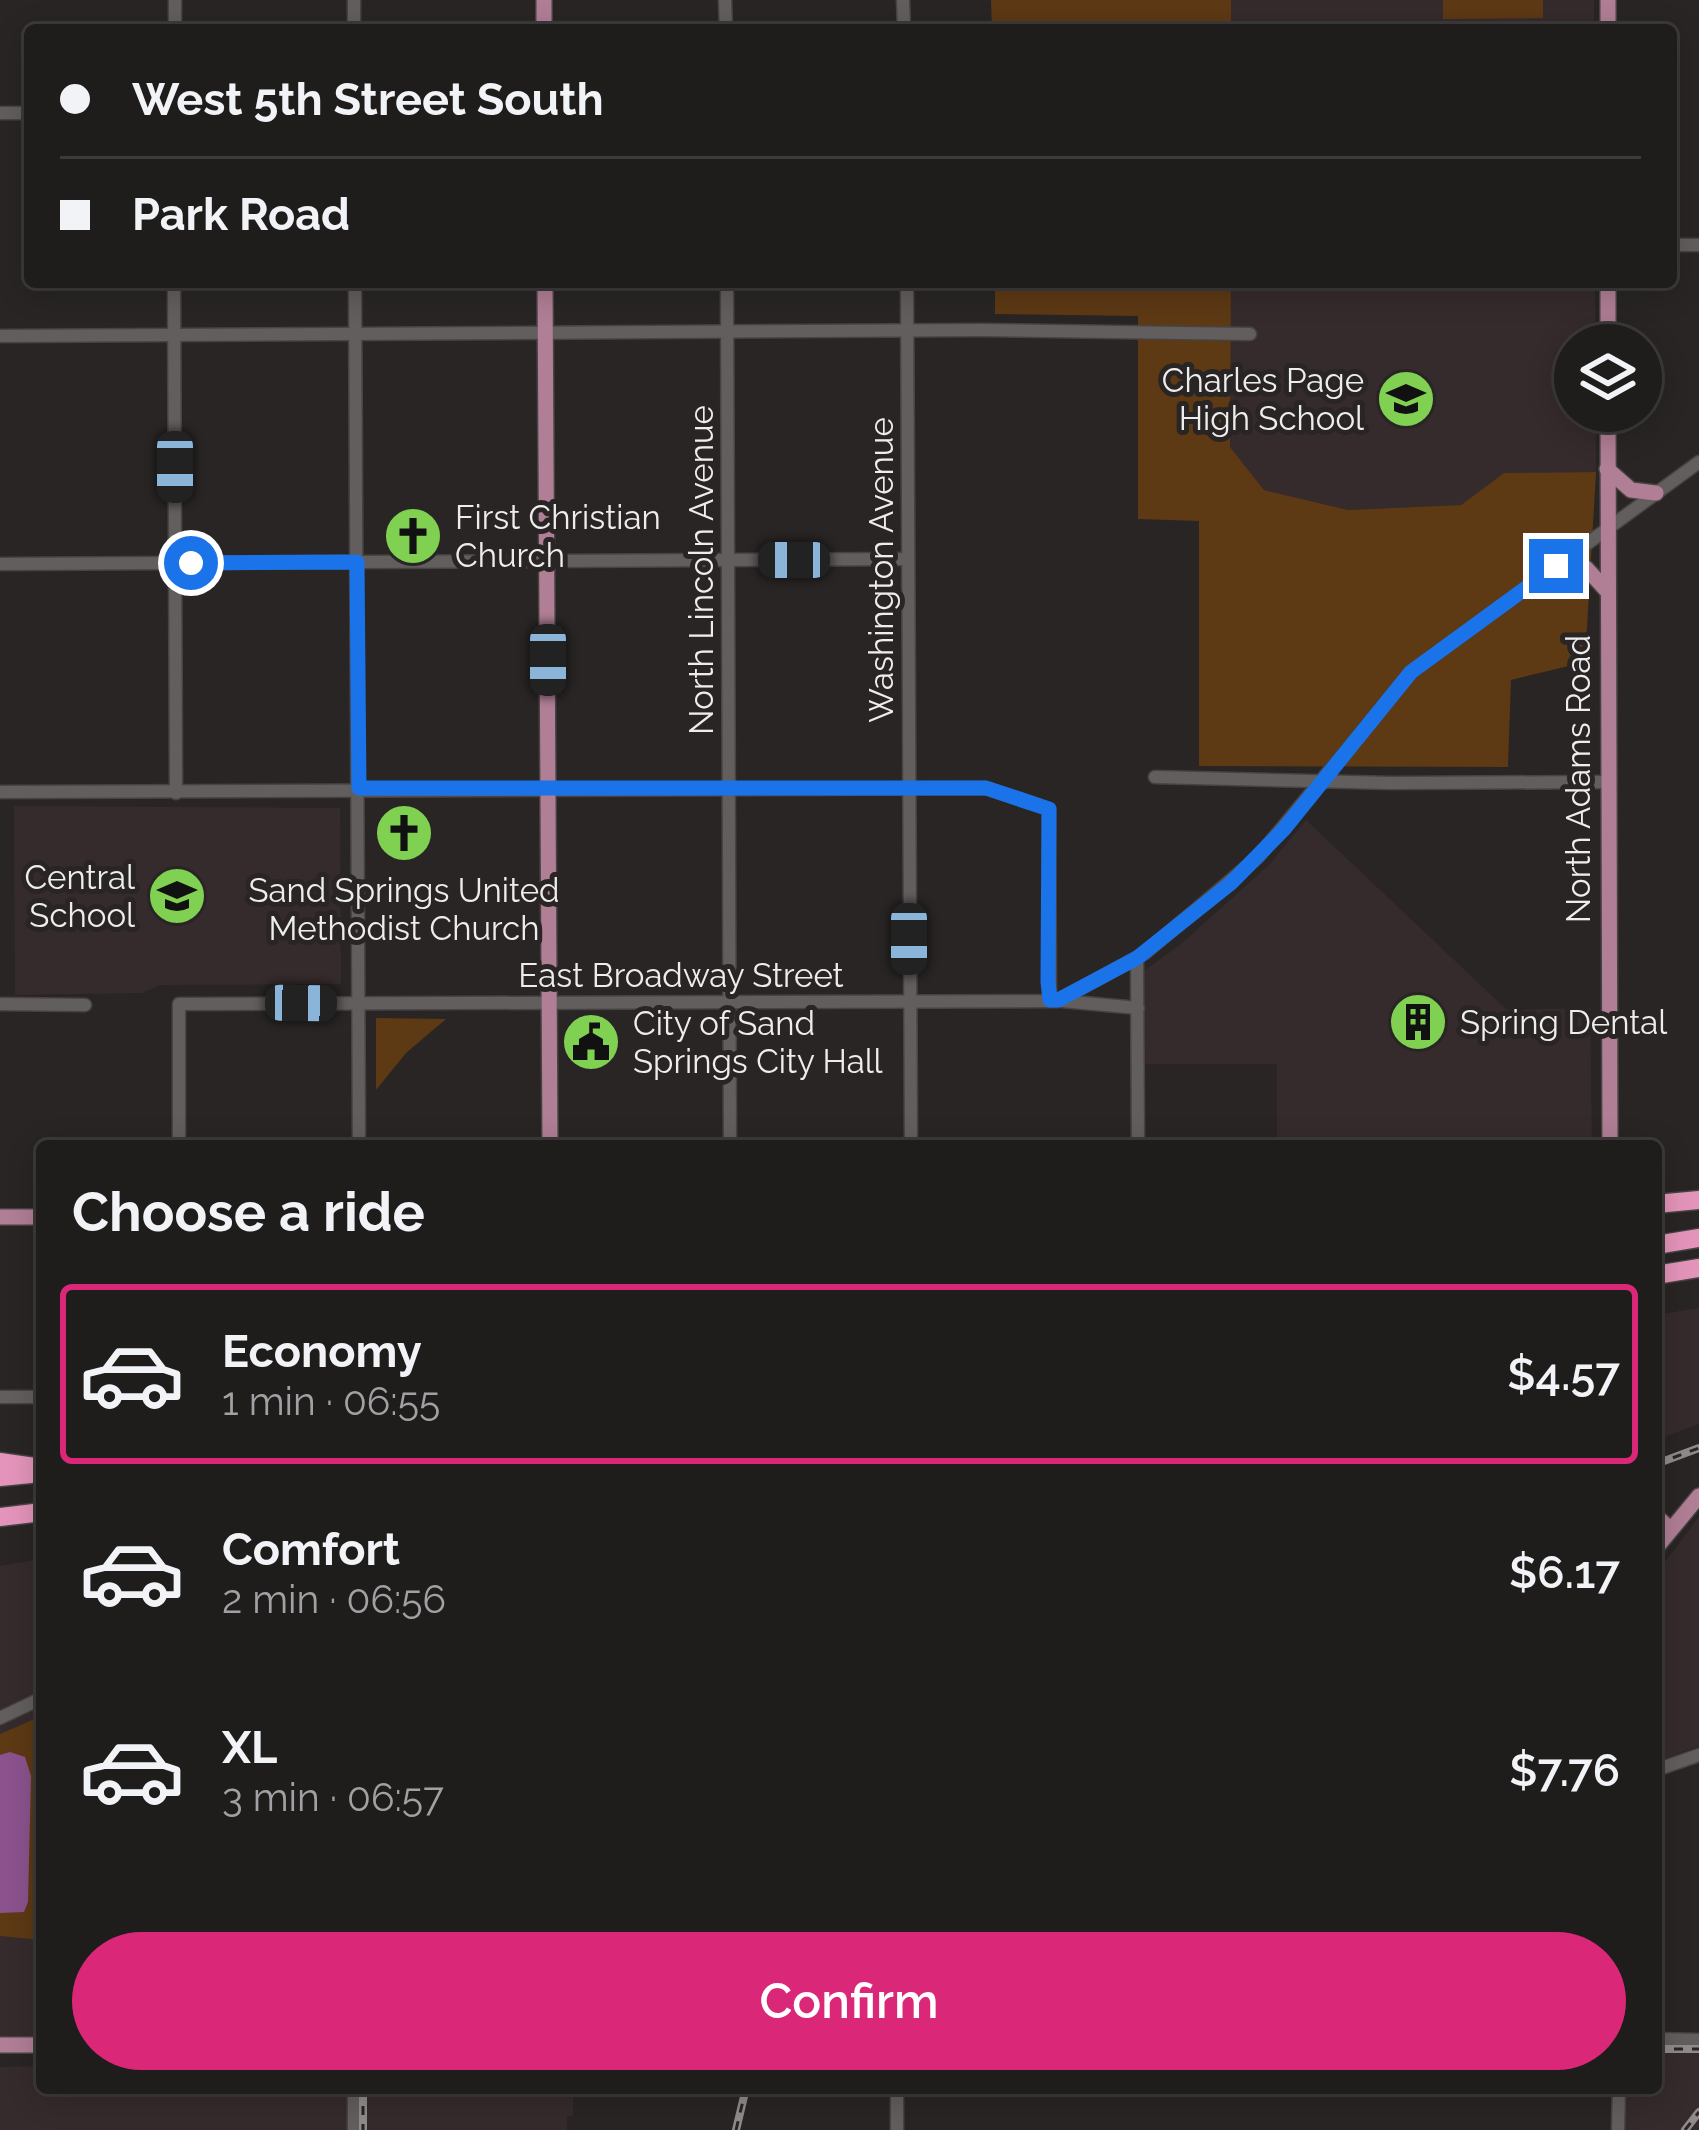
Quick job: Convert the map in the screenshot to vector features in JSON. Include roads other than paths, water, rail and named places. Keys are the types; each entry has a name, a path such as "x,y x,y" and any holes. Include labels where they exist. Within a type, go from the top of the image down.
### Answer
{"highway":[{"path":"1662,1204 1699,1201"},
{"path":"1662,1244 1699,1238"},
{"path":"1662,1274 1699,1268"},
{"path":"0,1462 36,1470"},
{"path":"0,1477 36,1472"},
{"path":"0,1505 36,1502"},
{"path":"0,1517 36,1513"}],"main road":[{"path":"545,288 550,1140"},
{"path":"1608,288 1608,324"},
{"name":"North Adams Road","path":"1608,432 1610,1140"},
{"path":"1607,469 1630,490 1656,493"},
{"path":"1556,566 1586,568 1607,592"},
{"path":"0,1216 36,1216"},
{"path":"1662,1539 1699,1496"},
{"path":"1662,1521 1670,1528"},
{"path":"0,2045 36,2045"}],"street":[{"path":"174,288 176,793"},
{"path":"355,288 359,1140"},
{"name":"North Lincoln Avenue","path":"727,288 730,1140"},
{"name":"Washington Avenue","path":"907,288 911,1140"},
{"path":"0,336 1250,334"},
{"name":"East Broadway Street","path":"179,1140 179,1004 1054,1000 1137,958 1258,857 1411,672 1699,462"},
{"path":"0,563 908,559"},
{"path":"1155,777 1606,782"},
{"path":"0,792 986,788 1049,809 1054,1000 1138,1008"},
{"path":"1137,958 1138,1140"},
{"path":"0,1004 85,1005"},
{"path":"0,1397 36,1397"},
{"path":"0,1718 36,1701"},
{"path":"1662,1768 1699,1755"},
{"path":"1662,2039 1699,2039"},
{"path":"354,2094 354,2130"},
{"path":"897,2094 897,2130"},
{"path":"1618,2130 1619,2094"}],"railway":[{"path":"1662,1462 1699,1448"},
{"path":"1662,2049 1699,2049"},
{"path":"363,2094 363,2130"},
{"path":"736,2130 745,2094"},
{"path":"1685,2130 1699,2112"}],"place":[{"name":"Charles Page High School","path":"1406,399"},
{"name":"First Christian Church","path":"413,536"},
{"name":"Sand Springs United Methodist Church","path":"404,833"},
{"name":"Central School","path":"177,896"},
{"name":"Spring Dental","path":"1418,1022"},
{"name":"City of Sand Springs City Hall","path":"591,1042"}]}
